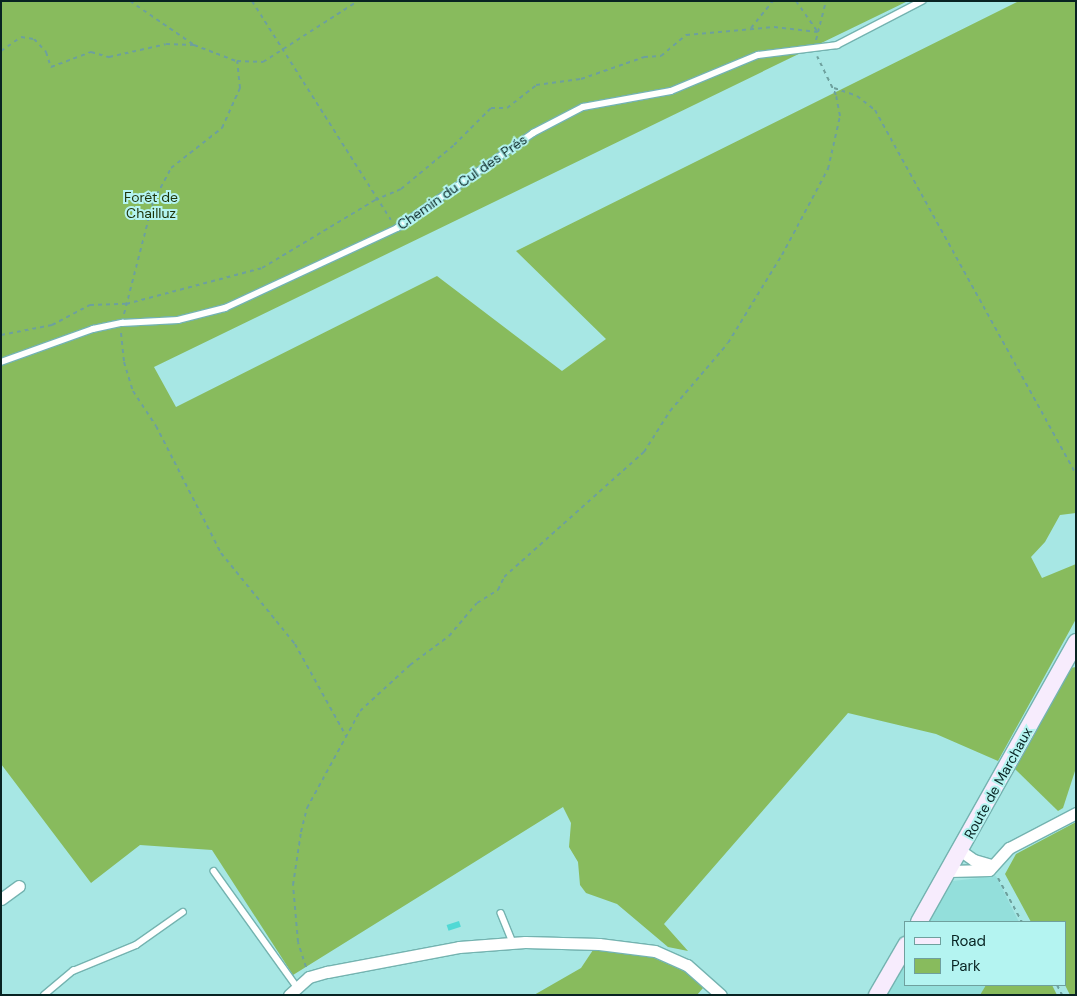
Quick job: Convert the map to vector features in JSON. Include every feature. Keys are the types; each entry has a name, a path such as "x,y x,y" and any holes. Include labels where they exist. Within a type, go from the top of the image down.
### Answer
{"main road":[{"name":"Route de Marchaux","path":"920,921 1076,642"},
{"path":"877,995 904,948"}],"street":[{"path":"949,871 980,872 989,870 991,865 1009,848 1076,813"},
{"path":"960,851 991,865"},
{"path":"1,899 19,886"},
{"path":"293,991 309,977 423,953 512,943 599,944 655,951 694,970 721,995"}],"lane":[{"name":"Chemin du Cul des Prés","path":"1,362 55,340 122,322 178,320 225,308 397,228 533,133 583,107 670,91 758,55 837,45 922,1"},
{"path":"214,871 293,991"},
{"path":"44,995 73,971 136,946 183,912"},
{"path":"501,913 512,943"}],"path":[{"path":"130,1 194,45 236,61 263,62 285,50 313,28 358,1"},
{"path":"252,1 285,50 375,200 397,228"},
{"path":"751,28 773,1"},
{"path":"796,1 818,32"},
{"path":"309,977 298,942 293,885 295,861 307,808 360,711 410,665 449,636 477,603 498,590 504,577 644,452 670,411 728,343 782,255 828,169 840,116 833,88 813,49 826,1"},
{"path":"1,335 52,324 90,305 126,304 262,268 375,200 401,190 454,145 491,108 508,108 536,85 581,79 644,57 661,56 686,35 751,28 818,32"},
{"path":"1,51 21,37 34,39 46,52 52,67 91,52 109,57 166,44 194,45"},
{"path":"126,304 154,202 172,168 222,128 240,88 236,61"},
{"path":"833,88 857,96 875,110 1076,474"},
{"path":"122,322 124,362 133,391 156,426 221,552 295,644 346,736"},
{"path":"991,865 1021,921"},
{"path":"991,883 998,877"}],"shaded area":[{"path":"996,876 1018,921 930,921 953,881"},
{"path":"459,921 461,927 448,931 447,925"},
{"path":"904,966 904,986 985,986 980,995 887,995"}],"green space":[{"name":"Forêt de Chailluz","path":"1,1 908,1 154,367 176,407 437,276 562,371 606,339 516,251 1019,1 1076,1 1076,513 1060,515 1045,542 1031,557 1042,578 1076,564 1076,619 998,761 936,734 848,713 664,924 688,951 668,947 617,904 586,893 580,885 578,862 569,847 571,823 563,807 293,975 212,850 140,845 91,883 1,764"},
{"path":"1076,667 1076,768 1063,808 1058,811 1014,768 1070,668"},
{"path":"1076,822 1076,995 1070,995 1066,986 1067,921 1030,921 1005,874 1016,854"},
{"path":"593,950 625,951 652,957 688,973 703,988 697,995 534,995 581,968"},
{"path":"985,986 1052,986 1057,995 980,995"}]}
